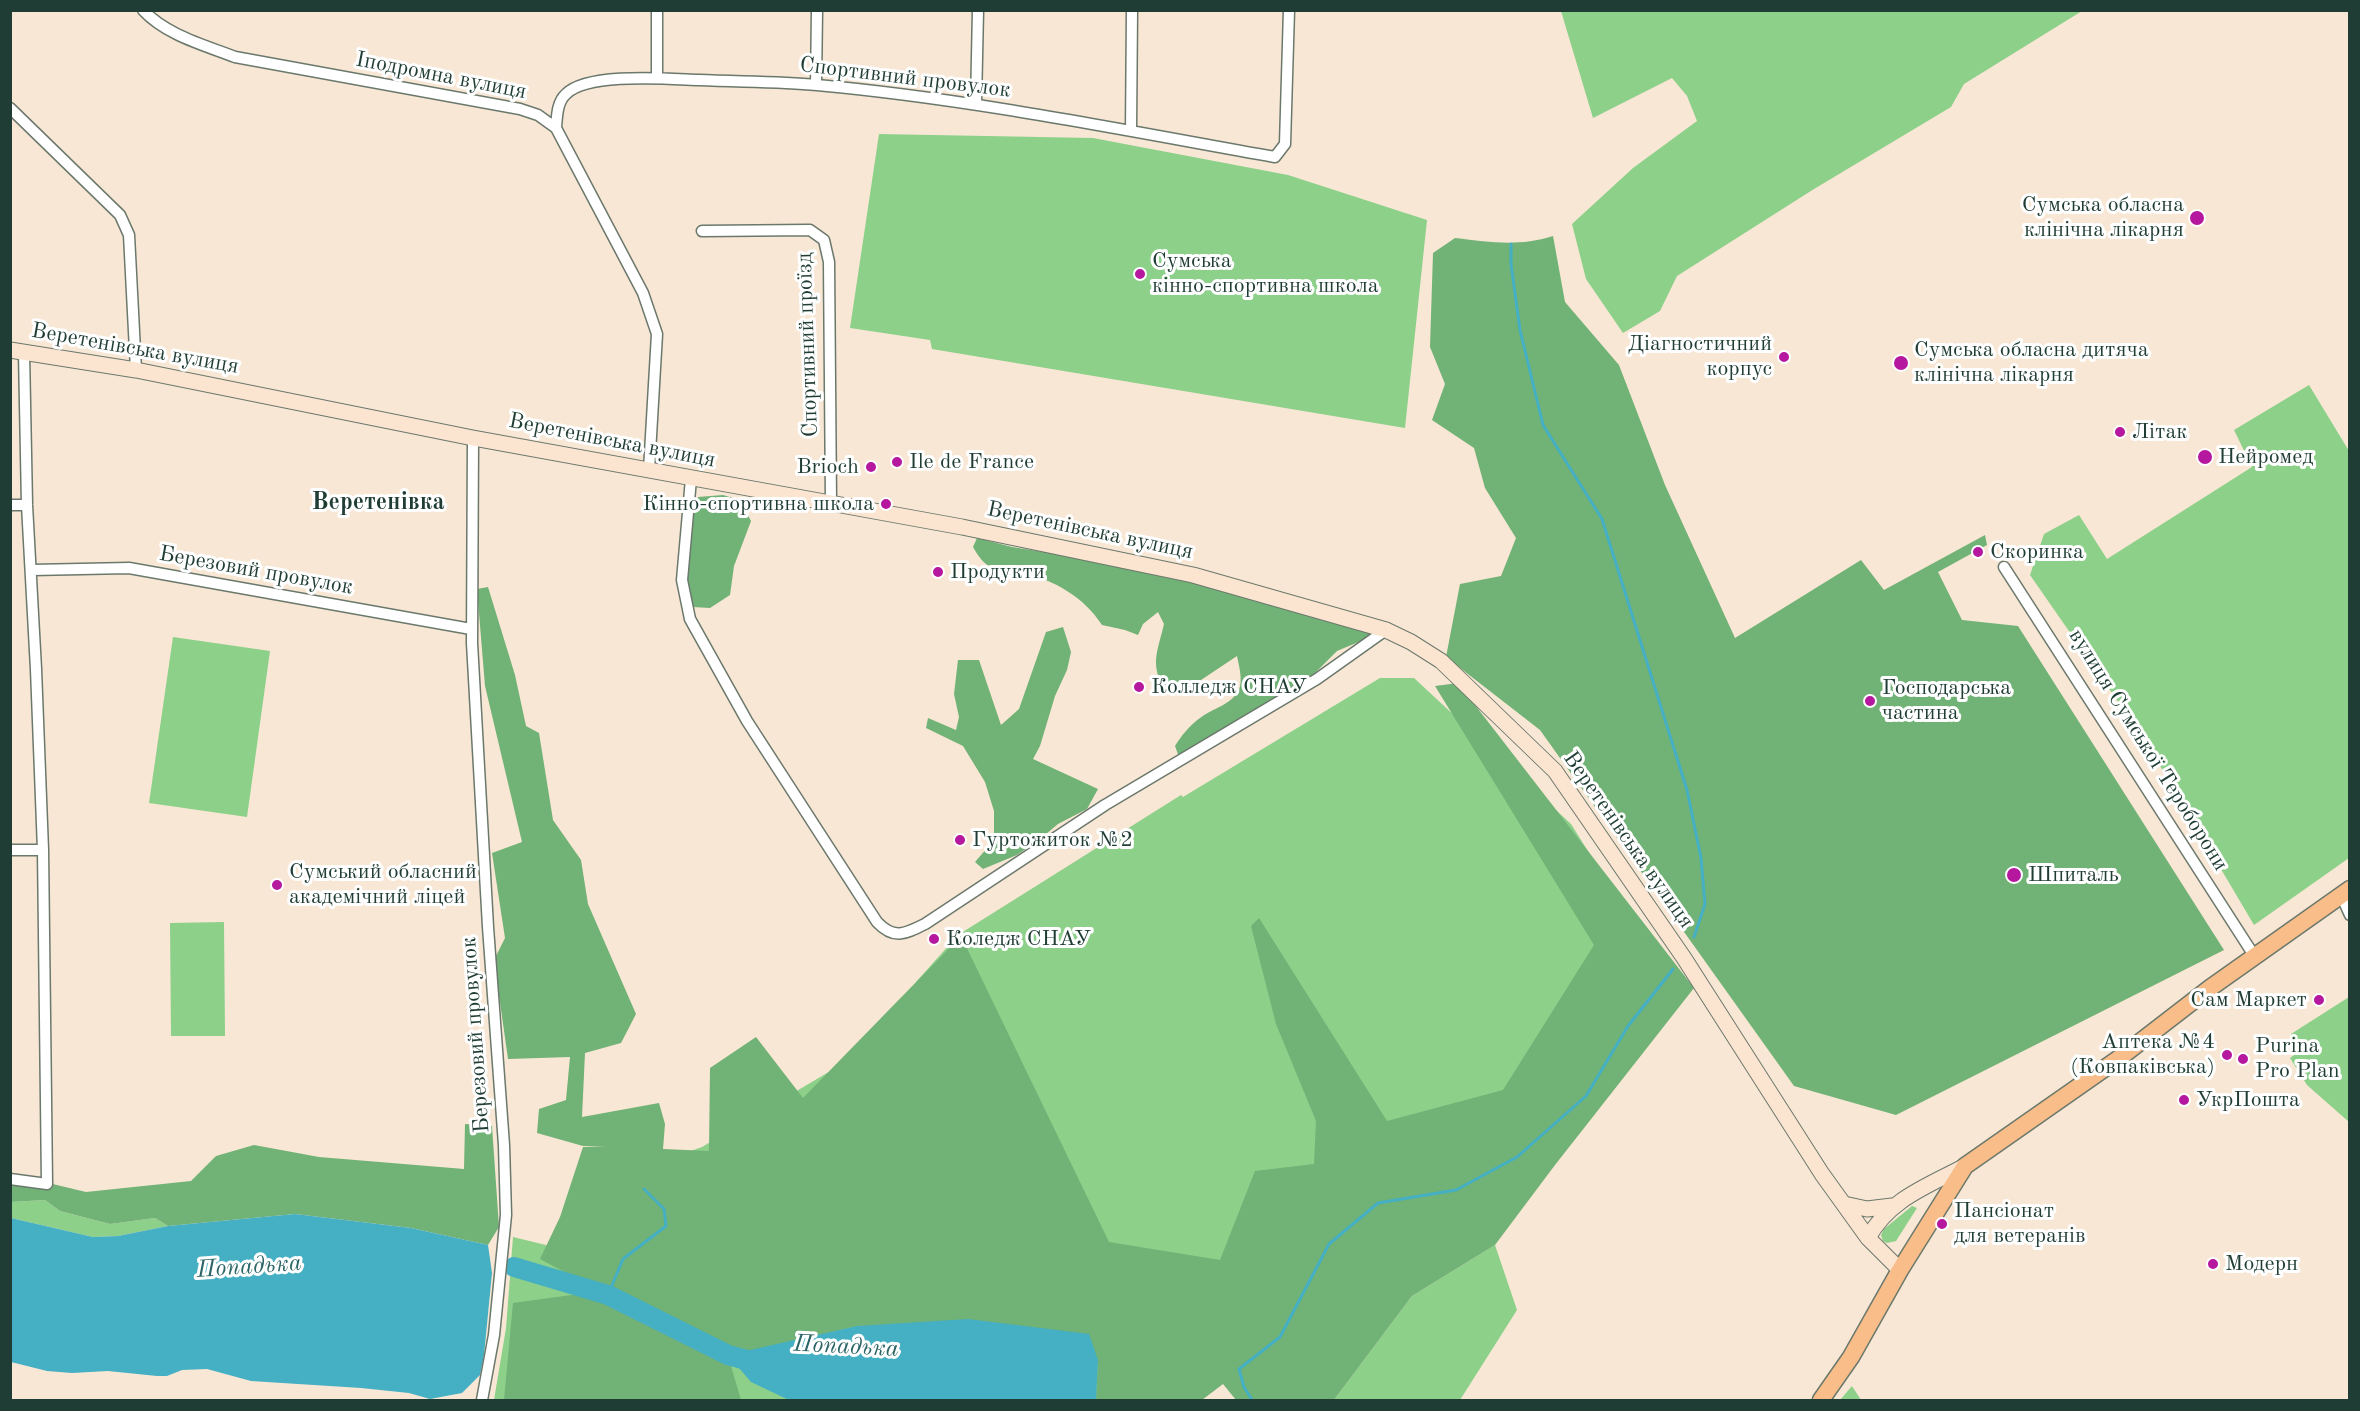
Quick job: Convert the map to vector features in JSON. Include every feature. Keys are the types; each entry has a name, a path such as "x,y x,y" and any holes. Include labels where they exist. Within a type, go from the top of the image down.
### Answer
{"main road":[{"path":"1821,1401 1857,1348 1900,1270 1965,1166 2118,1059 2210,988 2345,892"}],"street":[{"name":"Іподромна вулиця","path":"143,10 166,28 235,57 520,109 538,115 556,128"},
{"path":"657,10 657,78"},
{"path":"816,85 817,10"},
{"path":"976,104 978,10"},
{"path":"1131,132 1132,10"},
{"name":"Спортивний провулок","path":"556,128 558,106 566,93 584,84 601,80 657,78 816,85 976,104 1275,157 1285,144 1289,10"},
{"path":"10,108 120,215 129,235 136,370"},
{"path":"556,128 644,293 657,334 649,470"},
{"name":"Спортивний проїзд","path":"702,231 810,230 824,240 829,262 831,503"},
{"path":"10,1179 47,1184 43,850 32,570 17,352"},
{"name":"Веретенівська вулиця","path":"17,352 136,370 473,438 831,503 1193,575 1386,630 1411,642 1442,661 1555,771 1684,958 1822,1174 1868,1238 1900,1270"},
{"name":"Березовий провулок","path":"473,438 471,629 507,1215 494,1335 482,1401"},
{"path":"691,479 682,580 690,619 747,721 877,922 886,931 904,935 1105,805 1317,678 1386,630"},
{"path":"10,506 27,505"},
{"name":"вулиця Сумської Тероборони","path":"2004,567 2255,957"},
{"name":"Березовий провулок","path":"32,570 129,568 471,629"},
{"path":"10,850 43,850"},
{"path":"2345,892 2349,915"},
{"path":"1868,1238 1876,1222 1892,1206 1965,1166"},
{"path":"1844,1204 1867,1209 1892,1206"}],"green space":[{"path":"1561,10 2082,11 1964,84 1951,107 1814,189 1677,276 1660,311 1623,333 1586,279 1572,224 1633,168 1697,121 1687,96 1672,78 1593,118"},
{"name":"Сумська кінно-спортивна школа","path":"879,134 1093,138 1288,175 1427,220 1405,428 932,349 930,340 850,328"},
{"path":"1553,236 1565,302 1619,365 1665,485 1735,638 1861,560 1884,590 1985,535 1987,545 1938,572 1962,620 2018,626 2224,950 1896,1115 1794,1086 1540,730 1446,657 1460,584 1501,576 1516,538 1485,488 1474,448 1432,420 1445,384 1430,347 1433,253 1455,238 1516,243"},
{"path":"2309,385 2349,451 2349,858 2254,925 2146,742 2030,575 2044,534 2079,515 2107,559 2252,467 2234,430"},
{"path":"723,495 740,500 751,521 734,566 730,595 710,608 693,607 686,580 693,515 698,497"},
{"path":"977,538 1012,547 1128,565 1380,633 1337,651 1312,676 1179,757 1175,746 1186,731 1200,718 1227,703 1239,690 1241,677 1237,656 1192,686 1167,693 1156,667 1164,624 1158,612 1143,624 1138,635 1102,625 1078,598 1057,585 1023,572 989,566 973,547"},
{"path":"488,587 515,675 526,726 539,733 553,820 581,860 588,904 636,1014 621,1043 585,1053 582,1117 659,1103 665,1124 663,1149 709,1151 710,1068 756,1037 803,1098 961,936 1109,1242 1220,1260 1255,1171 1314,1164 1316,1121 1276,1024 1251,926 1259,918 1387,1121 1503,1090 1594,945 1435,686 1458,683 1694,988 1495,1245 1412,1296 1334,1400 1236,1400 1223,1384 1202,1400 1096,1400 1098,1360 857,1326 728,1356 741,1400 504,1400 513,1303 600,1291 540,1259 560,1217 583,1147 606,1147 583,1146 537,1133 539,1109 566,1100 570,1057 508,1059 494,960 505,938 492,853 522,842 485,686 477,589"},
{"path":"1063,627 1071,652 1067,670 1055,696 1040,746 1033,759 1098,789 1087,809 1058,824 1017,855 983,869 975,862 994,840 994,811 985,782 963,746 926,728 928,718 956,730 959,717 954,694 958,660 979,660 1001,725 1019,709 1046,632"},
{"path":"173,637 270,651 247,817 149,803"},
{"path":"1380,678 1414,678 1571,824 1668,979 1138,1400 494,1400 506,1328 513,1237 587,1255 671,1158 702,1147 903,1028 916,982 958,935 1181,795 1183,797"},
{"path":"224,922 225,1036 171,1036 170,923"},
{"path":"2349,997 2349,1122 2307,1085 2290,1058 2301,1050 2291,1034"},
{"path":"465,1124 492,1126 499,1227 488,1245 411,1228 295,1214 168,1226 155,1218 110,1224 60,1211 45,1200 11,1202 11,1174 86,1192 191,1181 216,1156 254,1145 319,1157 464,1169"},
{"path":"45,1200 60,1211 110,1224 155,1218 168,1226 118,1236 93,1237 11,1218 11,1202"},
{"path":"1912,1206 1917,1208 1896,1241 1887,1243 1883,1241 1881,1235 1884,1229"},
{"path":"1495,1245 1517,1310 1460,1400 1334,1400 1412,1296"},
{"path":"1852,1386 1861,1400 1840,1400"}],"water":[{"path":"295,1214 411,1228 488,1245 492,1273 480,1375 462,1393 430,1399 409,1393 361,1388 251,1381 207,1369 182,1370 167,1376 108,1371 72,1373 47,1371 11,1362 11,1218 93,1237 118,1236 168,1226"},
{"path":"968,1319 1089,1334 1098,1360 1096,1400 789,1400 751,1382 728,1355 857,1326"}],"waterway":[{"path":"1511,244 1511,264 1520,330 1543,425 1602,519 1687,790 1701,858 1705,904 1694,937"},
{"path":"1252,1400 1244,1387 1239,1369 1280,1337 1329,1244 1378,1203 1456,1190 1517,1157 1586,1096 1628,1026 1673,969"},
{"path":"608,1295 623,1259 666,1226 664,1209 644,1189"},
{"name":"Попадька","path":"514,1267 608,1295 728,1355 754,1362"}],"place":[{"name":"Сумська обласна клінічна лікарня","path":"2197,218"},
{"name":"Сумська кінно-спортивна школа","path":"1140,274"},
{"name":"Діагностичний корпус","path":"1784,357"},
{"name":"Сумська обласна дитяча клінічна лікарня","path":"1901,363"},
{"name":"Літак","path":"2120,432"},
{"name":"Нейромед","path":"2205,457"},
{"name":"Ile de France","path":"897,462"},
{"name":"Brioch","path":"871,467"},
{"name":"Кінно-спортивна школа","path":"886,504"},
{"name":"Скоринка","path":"1978,552"},
{"name":"Продукти","path":"938,572"},
{"name":"Колледж СНАУ","path":"1139,687"},
{"name":"Господарська частина","path":"1870,701"},
{"name":"Гуртожиток №2","path":"960,840"},
{"name":"Шпиталь","path":"2014,875"},
{"name":"Сумський обласний академічний ліцей","path":"277,885"},
{"name":"Коледж СНАУ","path":"934,939"},
{"name":"Сам Маркет","path":"2319,1000"},
{"name":"Аптека №4 (Ковпаківська)","path":"2227,1055"},
{"name":"Purina Pro Plan","path":"2243,1059"},
{"name":"УкрПошта","path":"2184,1100"},
{"name":"Пансіонат для ветеранів","path":"1942,1224"},
{"name":"Модерн","path":"2213,1264"}],"district":[{"name":"Веретенівка","path":"378,503"}]}
